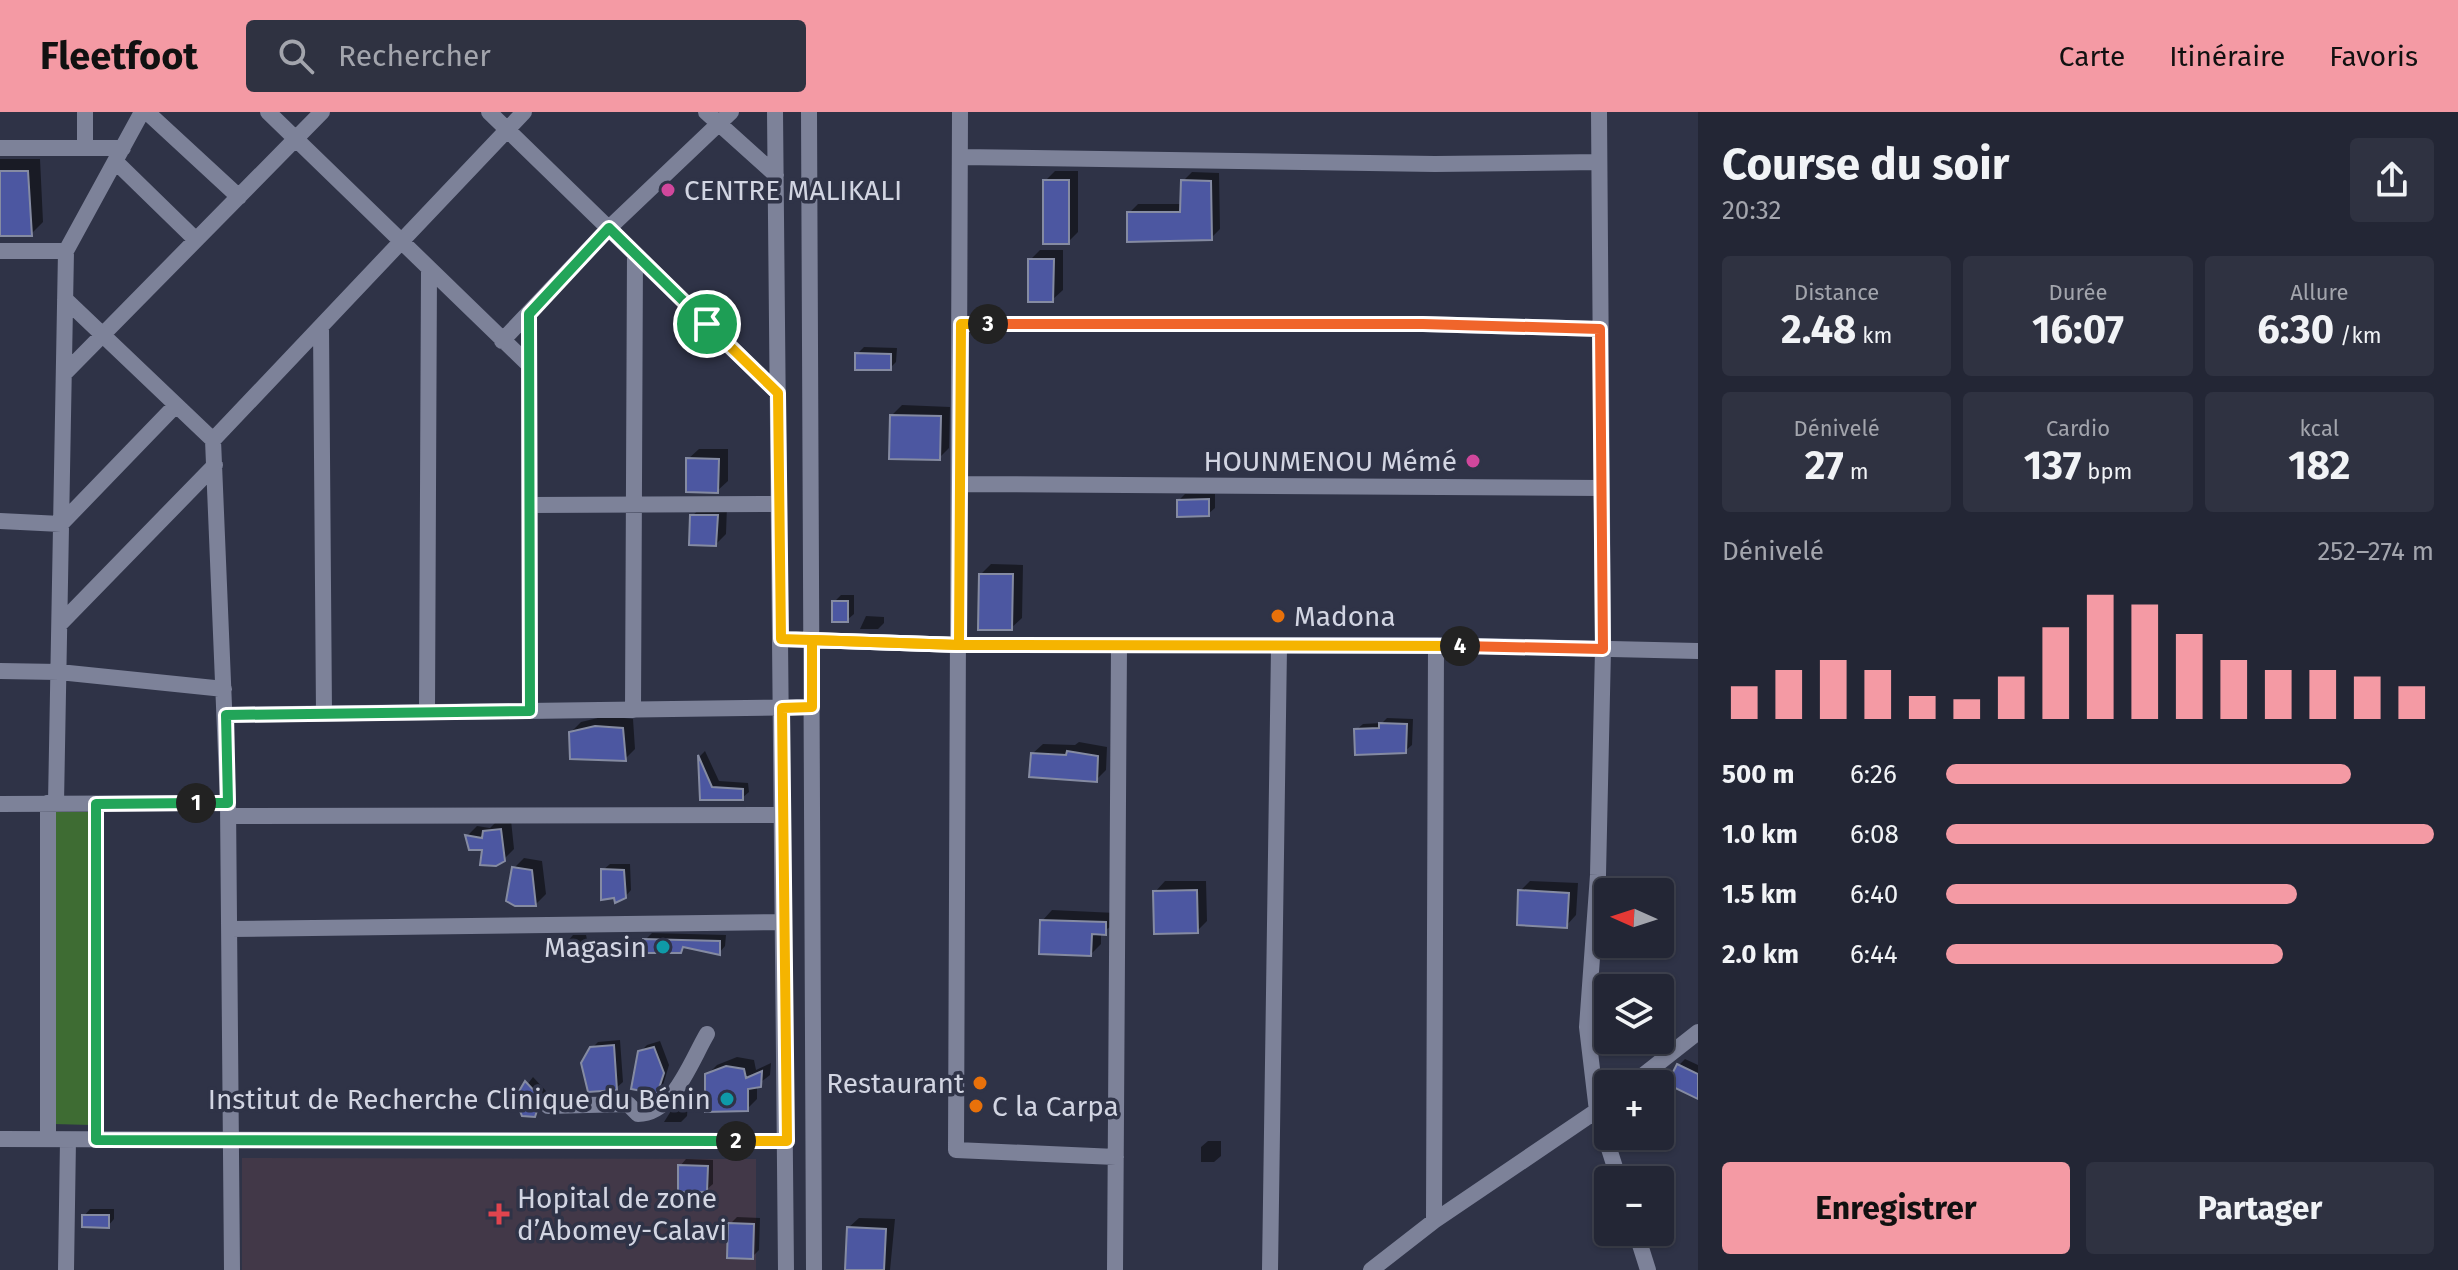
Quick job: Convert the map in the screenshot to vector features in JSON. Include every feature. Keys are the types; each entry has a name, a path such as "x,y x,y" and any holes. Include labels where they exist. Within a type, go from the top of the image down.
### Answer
{"street":[{"path":"85,112 85,148"},
{"path":"48,1139 52,803 59,672 66,251 145,112 239,197"},
{"path":"268,112 529,365"},
{"path":"64,374 322,112"},
{"path":"489,112 778,393"},
{"path":"213,440 524,112"},
{"path":"706,112 725,118 776,175"},
{"path":"775,112 786,1270"},
{"path":"809,112 814,1270"},
{"path":"960,112 956,1150 1116,1157"},
{"path":"1596,1070 1587,1027 1598,875 1603,649 1599,112"},
{"path":"502,341 609,228 725,118"},
{"path":"0,148 85,148 120,155 196,240"},
{"path":"960,157 1435,164 1599,162"},
{"path":"0,251 66,251"},
{"path":"633,710 635,254"},
{"path":"427,712 429,270"},
{"path":"65,299 213,440 226,715 232,1270"},
{"path":"529,314 530,711"},
{"path":"961,324 1423,324 1600,329"},
{"path":"321,327 324,714"},
{"path":"0,521 61,524 176,405"},
{"path":"60,624 215,465"},
{"path":"960,484 1601,488"},
{"path":"530,505 779,504"},
{"path":"781,639 959,645 1436,645 1698,651"},
{"path":"1115,1270 1119,645"},
{"path":"1434,1221 1436,645"},
{"path":"1270,1270 1279,647"},
{"path":"0,671 59,672 224,689"},
{"path":"226,715 812,707"},
{"path":"0,804 783,815"},
{"path":"96,804 96,1140"},
{"path":"230,929 784,922"},
{"path":"1650,1070 1698,1032"},
{"path":"548,1106 628,1104 638,1114 649,1114 670,1097 707,1034"},
{"path":"1371,1270 1434,1221 1594,1113"},
{"path":"0,1139 787,1141"},
{"path":"66,1270 68,1140"},
{"path":"1640,1246 1648,1270"}],"shaded area":[{"name":"Hopital de zone d’Abomey-Calavi","path":"242,1158 756,1159 756,1270 242,1270"}],"green space":[{"path":"53,812 92,812 91,1125 53,1124"}],"building":[{"path":"0,171 28,171 32,236 0,236"},
{"path":"1043,180 1069,180 1069,244 1043,244"},
{"path":"1181,180 1211,181 1212,240 1127,242 1127,212 1180,212"},
{"path":"1028,259 1054,259 1053,302 1028,302"},
{"path":"855,353 891,354 891,370 855,370"},
{"path":"890,415 941,416 940,460 889,459"},
{"path":"686,458 719,459 718,493 686,492"},
{"path":"1209,499 1209,516 1177,517 1177,500"},
{"path":"690,515 718,515 716,546 689,545"},
{"path":"979,574 1013,574 1012,630 978,630"},
{"path":"832,601 848,601 848,622 832,622"},
{"path":"1379,723 1407,724 1406,753 1355,755 1354,729 1379,728"},
{"path":"595,726 623,728 626,761 570,759 569,732"},
{"path":"1067,751 1098,756 1097,782 1029,777 1031,753 1066,755"},
{"path":"698,755 712,787 743,789 743,800 700,800"},
{"path":"501,829 505,861 496,866 480,865 482,850 469,850 465,835 482,838 483,831"},
{"path":"512,867 532,870 536,906 515,906 506,901"},
{"path":"601,869 624,870 626,898 615,903 614,898 601,900"},
{"path":"1197,890 1198,933 1154,934 1153,891"},
{"path":"1518,890 1569,893 1567,928 1517,925"},
{"path":"1040,920 1106,922 1106,935 1092,934 1091,956 1039,954"},
{"path":"643,939 720,941 720,955 683,947 681,953 643,953"},
{"path":"614,1045 617,1090 588,1092 581,1063 590,1047"},
{"path":"654,1047 664,1073 657,1094 631,1089 638,1051"},
{"path":"1677,1064 1698,1074 1698,1099 1674,1087"},
{"name":"Institut de Recherche Clinique du Bénin","path":"726,1066 744,1069 746,1078 762,1071 761,1087 748,1089 748,1111 705,1112 705,1074"},
{"path":"525,1081 541,1098 535,1117 522,1116 515,1098"},
{"path":"678,1165 708,1166 707,1192 678,1192"},
{"path":"82,1215 109,1215 109,1228 82,1227"},
{"path":"728,1223 754,1224 753,1259 727,1258"},
{"path":"847,1227 886,1229 884,1270 845,1270"}],"place":[{"name":"CENTRE MALIKALI","path":"668,190"},
{"name":"HOUNMENOU Mémé","path":"1473,461"},
{"name":"Madona","path":"1278,616"},
{"name":"Magasin","path":"663,947"},
{"name":"Restaurant","path":"980,1083"},
{"name":"Institut de Recherche Clinique du Bénin","path":"727,1099"},
{"name":"C la Carpa","path":"976,1106"},
{"name":"Hopital de zone d’Abomey-Calavi","path":"499,1214"}],"route":[{"path":"707,324 609,228 529,314 530,711 226,715 228,803 96,804 96,1140 787,1141 782,708 812,707 812,640 959,645 961,324 1423,324 1600,329 1603,649 1436,645 959,645 885,643 812,640 781,639 778,393 707,324"}]}
